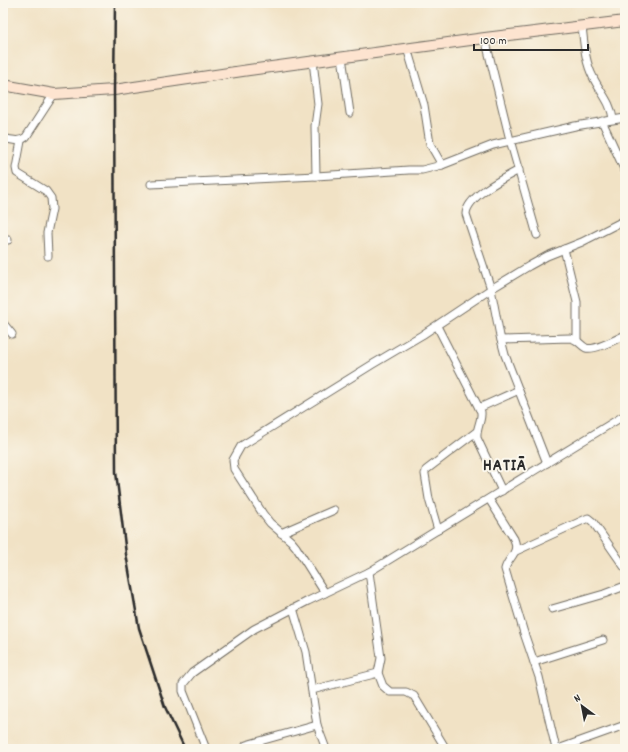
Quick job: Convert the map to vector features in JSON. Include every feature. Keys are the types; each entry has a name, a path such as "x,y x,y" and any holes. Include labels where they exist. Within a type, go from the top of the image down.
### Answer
{"street":[{"path":"3,85 54,94 114,90 407,48 625,21"},
{"path":"582,26 587,62 592,77 608,100 613,119"},
{"path":"485,38 510,140 537,235"},
{"path":"407,48 424,105 430,144 442,165"},
{"path":"342,57 350,113"},
{"path":"313,61 318,104 315,126 316,176"},
{"path":"48,256 47,233 52,209 51,198 46,191 17,173 16,168 21,141 26,137 54,94"},
{"path":"151,184 422,170 442,165 494,144 602,121 625,118"},
{"path":"602,121 625,171"},
{"path":"3,138 21,141"},
{"path":"519,170 481,193 470,204 466,210 466,214 491,289 505,354 547,463"},
{"path":"325,593 291,541 263,514 234,469 233,460 239,449 373,364 437,326 491,289 529,266 625,220"},
{"path":"564,249 577,302 577,340"},
{"path":"3,323 12,334"},
{"path":"437,326 479,408 482,417 476,432 426,472 429,499 438,530"},
{"path":"501,340 565,337 575,338 588,349 597,347 625,335"},
{"path":"479,408 519,390"},
{"path":"206,749 183,691 183,684 192,673 254,629 369,572 625,415"},
{"path":"476,432 477,438 502,491"},
{"path":"489,499 514,540 516,551"},
{"path":"281,533 334,510"},
{"path":"625,568 594,522 588,518 516,551 506,564 505,569 539,677 557,749 625,725"},
{"path":"369,572 381,658 378,673 383,686 390,692 406,692 414,696 446,749"},
{"path":"552,609 604,594 625,586"},
{"path":"294,608 306,652 317,725 326,749"},
{"path":"534,662 603,640"},
{"path":"312,690 378,673"},
{"path":"246,745 317,725"},
{"path":"581,741 584,749"}],"railway":[{"path":"115,3 116,472 126,554 139,628 165,707 185,749"}],"district":[{"name":"HATIĀ","path":"505,464"}]}
